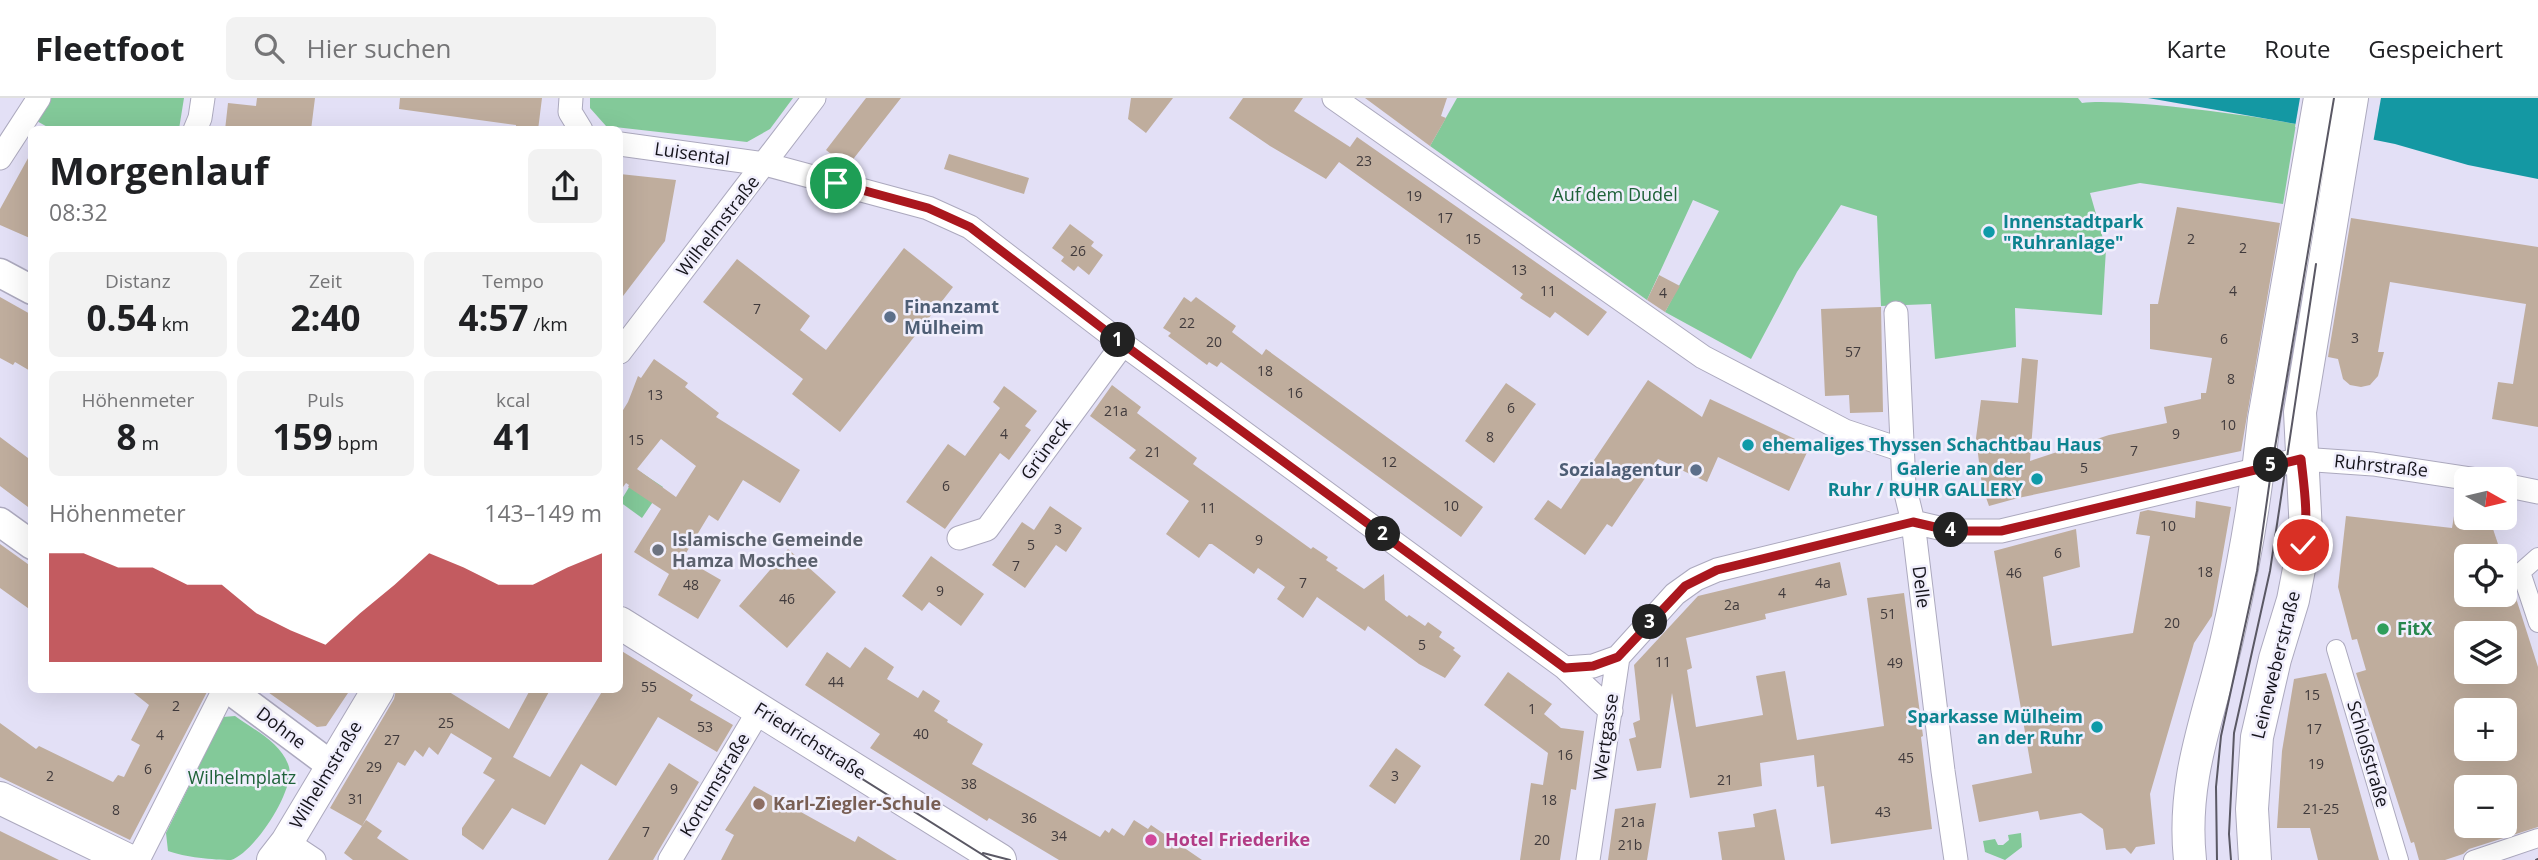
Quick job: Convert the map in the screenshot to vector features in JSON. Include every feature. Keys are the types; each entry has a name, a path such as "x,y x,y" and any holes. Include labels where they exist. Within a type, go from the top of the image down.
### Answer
{"main road":[{"path":"2308,225 2320,98"},
{"path":"2190,860 2189,796 2195,758 2229,631 2259,468 2264,419 2308,225 2352,98"},
{"name":"Leineweberstraße","path":"2255,860 2252,809 2257,737 2275,659 2293,600 2306,533 2300,412 2308,225"},
{"name":"Friedrichstraße","path":"623,625 1000,860"},
{"name":"Wilhelmstraße","path":"280,851 376,693"},
{"path":"0,798 128,860"}],"street":[{"path":"0,158 39,98"},
{"path":"197,126 203,98"},
{"path":"571,98 570,112 579,126"},
{"name":"Wilhelmstraße","path":"623,348 814,98"},
{"path":"1334,98 1703,357 1844,431 1902,450"},
{"name":"Luisental","path":"623,144 765,164 928,208 970,227 1123,344 1565,668 1611,711"},
{"path":"0,273 28,288"},
{"name":"Delle","path":"1896,313 1904,485 1913,522 1956,860"},
{"name":"Grüneck","path":"959,538 987,529 1123,344"},
{"name":"Ruhrstraße","path":"1618,657 1675,594 1696,579 1717,570 1913,522 1952,531 2001,531 2301,459 2373,464 2454,476"},
{"path":"2517,488 2538,492"},
{"path":"0,522 28,542"},
{"path":"2538,557 2522,572 2538,622"},
{"name":"Schloßstraße","path":"2336,649 2399,860"},
{"path":"1565,668 1593,666 1618,657"},
{"name":"Wertgasse","path":"1588,860 1618,657"},
{"path":"138,860 222,693"},
{"name":"Dohne","path":"234,693 332,766"},
{"name":"Kortumstraße","path":"670,860 760,709"},
{"path":"2473,860 2538,838"},
{"path":"280,851 314,860"}],"green space":[{"path":"49,98 184,98 179,126 46,126 35,120"},
{"path":"590,98 793,98 770,129 747,142 606,126 590,108"},
{"name":"Innenstadtpark \"Ruhranlage\"","path":"1457,98 2078,98 2082,103 2155,105 2296,124 2283,204 2140,183 2090,193 2106,249 2102,315 2015,308 2016,347 1935,359 1931,304 1881,306 1877,216 1841,205 1797,272 1751,359 1665,312 1719,211 1693,200 1647,300 1430,146"},
{"path":"639,471 663,487 642,518 623,504 623,497"},
{"name":"Wilhelmplatz","path":"235,716 267,738 285,758 289,777 279,805 251,846 231,860 199,858 168,851 166,833 223,717"},
{"path":"2021,833 2022,847 2005,860 1985,852 1983,841 1995,839 1998,845 2003,845 2009,840 2008,835"}],"water":[{"path":"2148,98 2538,98 2538,179 2468,165 2395,144"}],"pier":[{"path":"2300,98 2381,98 2373,143 2295,127"}],"building":[{"path":"257,98 315,98 312,126 225,126 228,103 256,106"},
{"path":"400,98 542,98 538,126 516,126 399,109"},
{"path":"866,98 901,98 847,167 826,150"},
{"path":"1131,98 1173,98 1146,133 1128,119"},
{"path":"1243,98 1303,98 1294,111 1350,147 1357,137 1607,312 1588,336 1555,312 1550,318 1520,298 1523,294 1339,162 1326,179 1229,118"},
{"path":"1365,98 1447,98 1441,116 1446,118 1430,146"},
{"path":"949,154 1029,178 1024,194 944,169"},
{"path":"28,158 28,237 0,225 0,209"},
{"path":"623,174 676,180 665,241 623,296"},
{"path":"2177,207 2280,223 2241,451 1989,506 1982,486 1976,438 1981,400 2018,403 2022,358 2038,360 2030,461 2109,435 2167,423 2164,407 2201,399 2201,393 2206,393 2212,358 2150,349 2150,304 2158,304"},
{"path":"2351,218 2538,247 2538,427 2492,419 2498,382 2513,384 2526,304 2390,282 2378,352 2384,352 2378,376 2370,385 2361,387 2350,385 2343,379 2338,359 2328,357"},
{"path":"1070,224 1094,242 1091,246 1103,255 1089,275 1078,266 1074,271 1061,261 1064,257 1052,248"},
{"name":"Finanzamt Mülheim","path":"904,248 953,287 840,432 792,394 803,379 703,302 737,259 810,316 800,330 826,350"},
{"path":"1659,275 1680,286 1665,312 1647,300"},
{"path":"0,297 28,313 28,370 0,358"},
{"path":"1184,297 1191,302 1196,297 1236,326 1232,332 1262,355 1266,349 1483,507 1461,537 1221,362 1217,367 1209,362 1207,365 1168,336 1171,333 1163,328"},
{"path":"1881,307 1883,412 1850,413 1849,395 1825,396 1821,309"},
{"path":"654,359 688,383 685,387 719,413 716,417 800,470 780,503 743,480 718,521 709,515 683,558 721,580 698,619 658,595 669,574 634,552 661,509 626,483 623,487 623,410 638,376 641,378","holes":["661,439 696,466 676,497 637,469"]},
{"path":"1648,380 1702,417 1710,399 1810,446 1789,491 1718,457 1707,482 1658,459 1612,527 1607,524 1585,555 1534,519 1548,500 1561,509"},
{"path":"1506,383 1536,404 1494,463 1465,441"},
{"path":"1112,385 1141,407 1137,413 1197,458 1193,464 1311,549 1313,547 1328,557 1326,560 1338,568 1336,570 1364,589 1384,574 1385,600 1407,617 1409,615 1425,626 1428,622 1442,632 1439,637 1455,648 1453,650 1461,656 1445,678 1419,664 1368,626 1365,631 1317,597 1303,618 1277,599 1285,587 1258,568 1254,574 1212,544 1209,544 1199,558 1166,534 1189,501 1129,458 1136,450 1090,416"},
{"path":"1004,386 1037,411 1025,426 1031,430 1009,460 1000,453 945,529 906,502 948,444 965,456 1000,408 993,402"},
{"path":"0,437 28,458 28,507 0,486"},
{"name":"Sparkasse Mülheim an der Ruhr","path":"2196,501 2231,507 2212,616 2194,643 2150,794 2155,844 2136,847 2131,854 2125,848 2106,850 2103,829 2081,813 2040,820 2038,811 1979,822 1972,785 2032,773 1994,551 2076,529 2080,567 2043,577 2052,646 2133,633 2150,536 2136,534 2140,512 2148,510 2195,518"},
{"path":"1050,506 1082,528 1066,552 1056,545 1025,588 992,565 1022,522 1034,530"},
{"path":"2346,516 2452,528 2454,516 2454,530 2493,530 2498,544 2454,544 2454,607 2517,607 2517,601 2538,667 2538,827 2517,834 2517,775 2454,775 2454,838 2504,838 2445,860 2419,860 2414,842 2411,843 2356,673 2366,670 2357,639 2352,640 2338,587"},
{"path":"0,544 28,564 28,608 0,588"},
{"path":"788,549 836,592 787,648 739,606"},
{"path":"931,556 984,594 961,626 929,602 922,611 902,596"},
{"path":"1840,562 1847,595 1765,614 1766,619 1686,638 1692,668 1687,670 1696,727 1763,715 1756,676 1785,671 1797,740 1884,726 1867,598 1904,593 1932,829 1831,844 1824,786 1817,787 1814,755 1760,763 1762,786 1690,798 1672,693 1661,768 1637,771 1629,739 1636,737 1633,723 1640,720 1634,665 1698,596"},
{"path":"865,647 894,667 887,679 918,698 923,690 940,701 934,711 983,744 972,764 1100,837 1105,830 1109,833 1112,828 1124,836 1134,820 1148,829 1151,825 1202,860 1059,860 989,818 987,821 870,748 880,734 805,685 827,652 850,668"},
{"path":"623,652 693,695 690,700 733,725 717,752 658,717 616,786 581,764 545,825 512,808 483,850 462,835 462,828 495,780 483,773 492,758 451,733 438,755 429,747 423,757 415,750 405,766 398,762 362,826 330,808 395,693 451,693 509,729 528,693 548,693 513,757 550,777 601,693 623,693"},
{"path":"1508,672 1552,704 1544,714 1561,728 1584,731 1576,790 1571,789 1560,860 1520,860 1531,783 1543,785 1548,753 1484,705"},
{"path":"2326,673 2379,860 2318,860 2310,828 2277,828 2282,751 2294,679"},
{"path":"134,693 206,693 130,840 0,777 0,723 36,749 39,746 113,782 118,775 124,777 140,745 131,740 149,705"},
{"path":"269,693 348,693 326,726 317,727"},
{"path":"1396,748 1421,766 1395,804 1369,786"},
{"path":"669,763 699,782 653,860 608,860"},
{"name":"Karl-Ziegler-Schule","path":"754,786 855,842 858,836 897,860 721,860 734,835 725,830"},
{"path":"1656,803 1647,860 1608,860 1615,809"},
{"path":"1776,809 1785,860 1722,860 1718,832 1755,827 1753,814"},
{"path":"366,820 382,831 377,838 409,860 353,860 344,853"},
{"path":"0,831 59,860 0,860"}],"tram line":[{"path":"2217,860 2216,787 2221,736 2257,571 2272,465 2334,98"},
{"path":"2231,860 2229,834 2234,733 2270,571 2316,264"},
{"path":"802,741 991,860"},
{"path":"983,853 1010,860"}],"place":[{"name":"Innenstadtpark \"Ruhranlage\"","path":"1989,232"},
{"name":"Finanzamt Mülheim","path":"890,317"},
{"name":"ehemaliges Thyssen Schachtbau Haus","path":"1748,445"},
{"name":"Sozialagentur","path":"1696,470"},
{"name":"Galerie an der Ruhr / RUHR GALLERY","path":"2037,479"},
{"name":"Islamische Gemeinde Hamza Moschee","path":"658,550"},
{"name":"FitX","path":"2383,629"},
{"name":"Sparkasse Mülheim an der Ruhr","path":"2097,727"},
{"name":"Karl-Ziegler-Schule","path":"759,804"},
{"name":"Hotel Friederike","path":"1151,840"}],"route":[{"path":"836,183 928,208 970,227 1123,344 1565,668 1593,666 1618,657 1675,594 1696,579 1717,570 1913,522 1952,531 2001,531 2301,459 2306,533 2303,545"}],"park label":[{"name":"Auf dem Dudel","path":"1615,195"}]}
